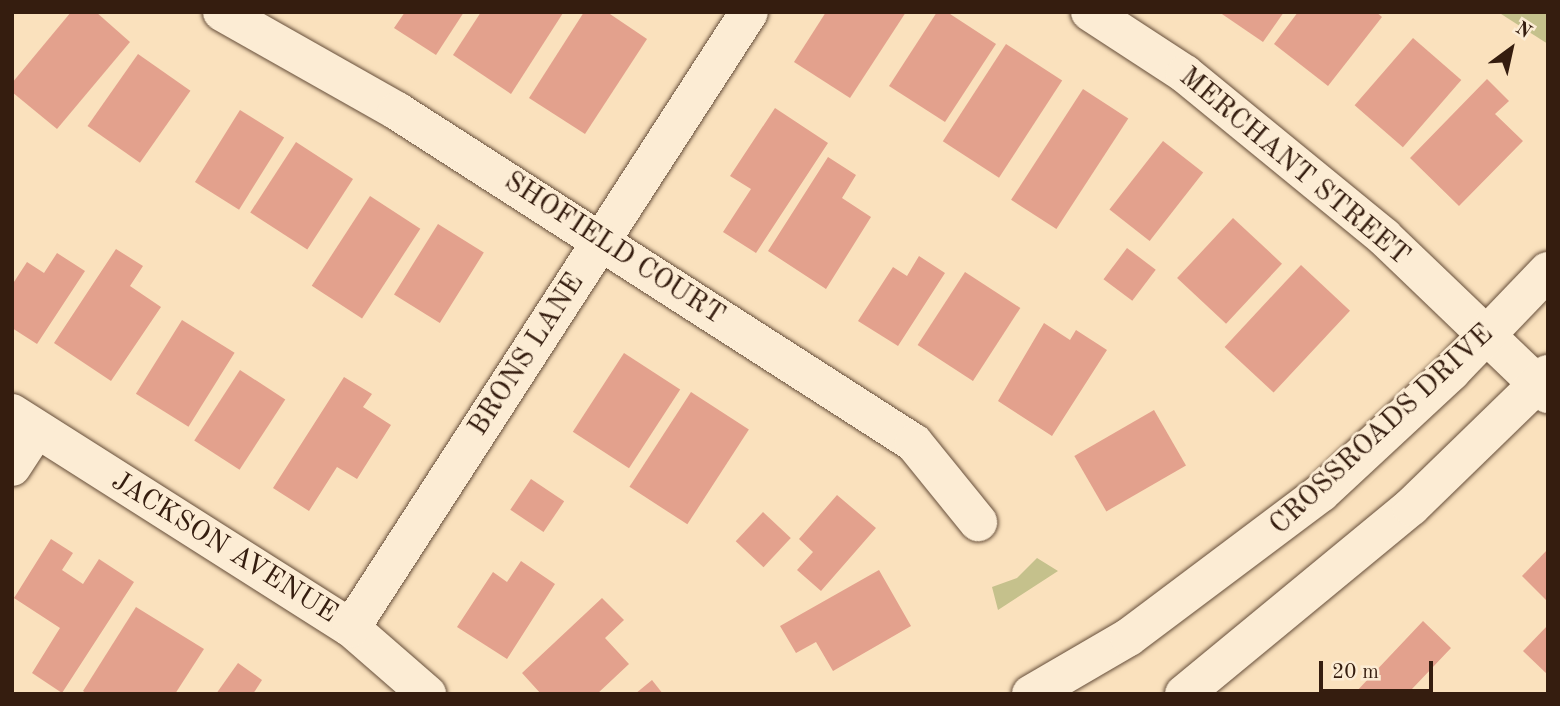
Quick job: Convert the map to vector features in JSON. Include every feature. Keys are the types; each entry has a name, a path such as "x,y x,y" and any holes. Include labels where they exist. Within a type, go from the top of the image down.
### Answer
{"street":[{"name":"SHOFIELD COURT","path":"222,12 397,111 914,443 978,522"},
{"name":"BRONS LANE","path":"351,628 749,12"},
{"name":"MERCHANT STREET","path":"1090,12 1196,83 1384,237 1544,384"},
{"name":"CROSSROADS DRIVE","path":"1031,694 1129,637 1270,534 1361,457 1488,335 1548,271"},
{"path":"1184,694 1411,507 1544,384"},
{"name":"JACKSON AVENUE","path":"24,421 351,628 427,694"},
{"path":"12,467 24,421"}],"shaded area":[{"path":"1498,12 1548,12 1548,44"},
{"path":"1037,558 1058,571 998,610 992,587 1017,578"}],"building":[{"path":"71,12 96,12 130,42 57,129 12,92 12,83"},
{"path":"405,12 464,12 436,55 394,28"},
{"path":"481,12 563,13 511,94 453,55"},
{"path":"584,12 607,12 647,39 585,134 529,98"},
{"path":"826,12 906,12 850,98 794,62"},
{"path":"937,12 947,12 996,44 945,122 889,86"},
{"path":"1219,12 1284,12 1263,42"},
{"path":"1298,12 1376,12 1382,17 1328,86 1274,44"},
{"path":"1413,38 1461,80 1403,147 1355,105"},
{"path":"1006,44 1062,80 999,178 943,141"},
{"path":"138,54 190,91 140,163 88,126"},
{"path":"1487,79 1509,101 1495,114 1523,141 1459,206 1410,158"},
{"path":"1083,89 1128,118 1056,229 1011,200"},
{"path":"775,108 828,143 756,253 723,232 751,189 730,176"},
{"path":"240,110 284,138 239,210 195,182"},
{"path":"1163,141 1203,172 1150,241 1109,210"},
{"path":"296,142 353,179 307,249 250,212"},
{"path":"828,157 856,175 842,198 871,217 826,289 768,251"},
{"path":"370,196 420,229 362,318 312,286"},
{"path":"1233,218 1282,264 1226,324 1177,278"},
{"path":"438,224 484,253 440,323 394,294"},
{"path":"1127,248 1156,270 1132,301 1104,279"},
{"path":"116,249 143,266 130,286 161,307 111,381 54,343"},
{"path":"57,253 85,271 37,344 12,328 12,285 27,262 44,273"},
{"path":"919,256 945,273 898,346 858,321 893,267 907,276"},
{"path":"1301,265 1350,311 1274,393 1225,347"},
{"path":"965,272 1020,308 973,381 918,345"},
{"path":"182,320 235,353 188,427 136,394"},
{"path":"1044,323 1070,340 1076,330 1107,350 1052,436 998,401"},
{"path":"624,353 680,389 629,468 573,432"},
{"path":"240,370 285,399 240,470 194,440"},
{"path":"344,377 372,394 363,407 391,425 357,479 337,467 309,511 273,488"},
{"path":"691,392 749,430 687,524 629,487"},
{"path":"1154,410 1186,465 1106,511 1074,456"},
{"path":"531,479 564,501 543,532 510,510"},
{"path":"837,495 876,528 821,591 797,570 813,552 799,539"},
{"path":"763,512 791,538 764,567 736,541"},
{"path":"51,539 73,553 62,570 83,584 99,559 134,582 62,693 32,673 60,628 14,598"},
{"path":"1548,549 1548,602 1522,576"},
{"path":"521,561 555,584 507,659 457,627 493,572 507,582"},
{"path":"879,570 911,626 833,671 816,642 796,653 780,626"},
{"path":"602,598 624,620 605,638 629,664 597,694 541,694 522,673"},
{"path":"136,607 204,649 175,694 87,694 83,691"},
{"path":"1423,621 1451,648 1412,689 1417,694 1354,694"},
{"path":"1548,625 1548,675 1523,651"},
{"path":"238,663 262,680 253,694 216,694"},
{"path":"652,680 663,694 635,694"}]}
